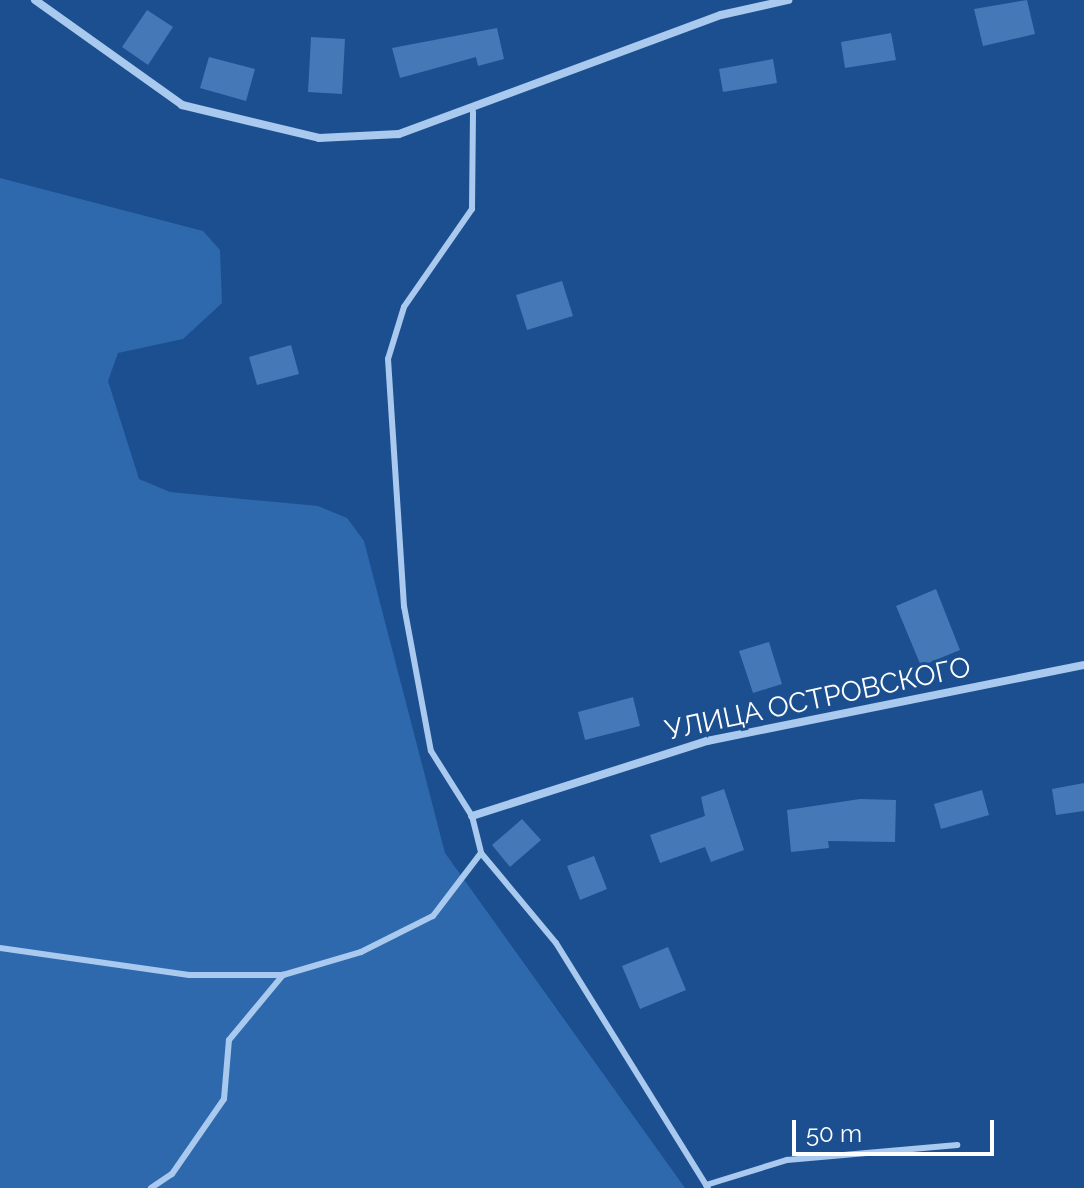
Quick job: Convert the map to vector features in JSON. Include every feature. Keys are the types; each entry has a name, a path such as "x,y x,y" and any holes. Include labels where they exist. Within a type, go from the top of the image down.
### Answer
{"street":[{"path":"35,0 182,105 319,138 399,134 473,112 721,15 788,0"},
{"name":"УЛИЦА ОСТРОВСКОГО","path":"472,816 707,741 1084,665"}],"lane":[{"path":"473,112 472,209 404,307 388,359 404,606 431,751 472,816 481,853 556,943 707,1186 787,1160 957,1145"},
{"path":"0,948 189,975 283,975 361,952 433,916 481,853"},
{"path":"151,1188 172,1174 224,1099 229,1040 283,975"}],"shaded area":[{"path":"0,178 203,231 220,250 222,303 183,339 118,353 108,381 139,479 170,492 318,506 347,518 364,541 445,853 685,1188 0,1188"}],"building":[{"path":"1027,0 1035,34 983,46 974,9"},
{"path":"147,10 173,27 148,65 122,47"},
{"path":"497,28 504,59 478,66 476,57 400,78 392,48"},
{"path":"891,33 896,60 845,68 841,42"},
{"path":"311,37 345,39 342,94 308,92"},
{"path":"209,57 255,69 246,101 200,88"},
{"path":"773,59 777,83 723,92 719,69"},
{"path":"562,281 573,316 527,330 516,295"},
{"path":"291,345 299,374 257,385 249,357"},
{"path":"936,589 960,650 921,666 896,606"},
{"path":"769,642 782,684 753,693 739,651"},
{"path":"633,697 640,726 585,740 578,712"},
{"path":"1084,783 1084,811 1056,815 1052,789"},
{"path":"724,789 744,850 711,862 705,847 660,863 650,835 705,816 701,797"},
{"path":"982,790 989,815 941,829 934,804"},
{"path":"860,799 896,800 895,842 828,841 829,848 791,852 787,810"},
{"path":"522,819 541,840 510,867 492,845"},
{"path":"594,856 607,889 580,900 567,866"},
{"path":"668,947 686,990 640,1009 622,966"}]}
